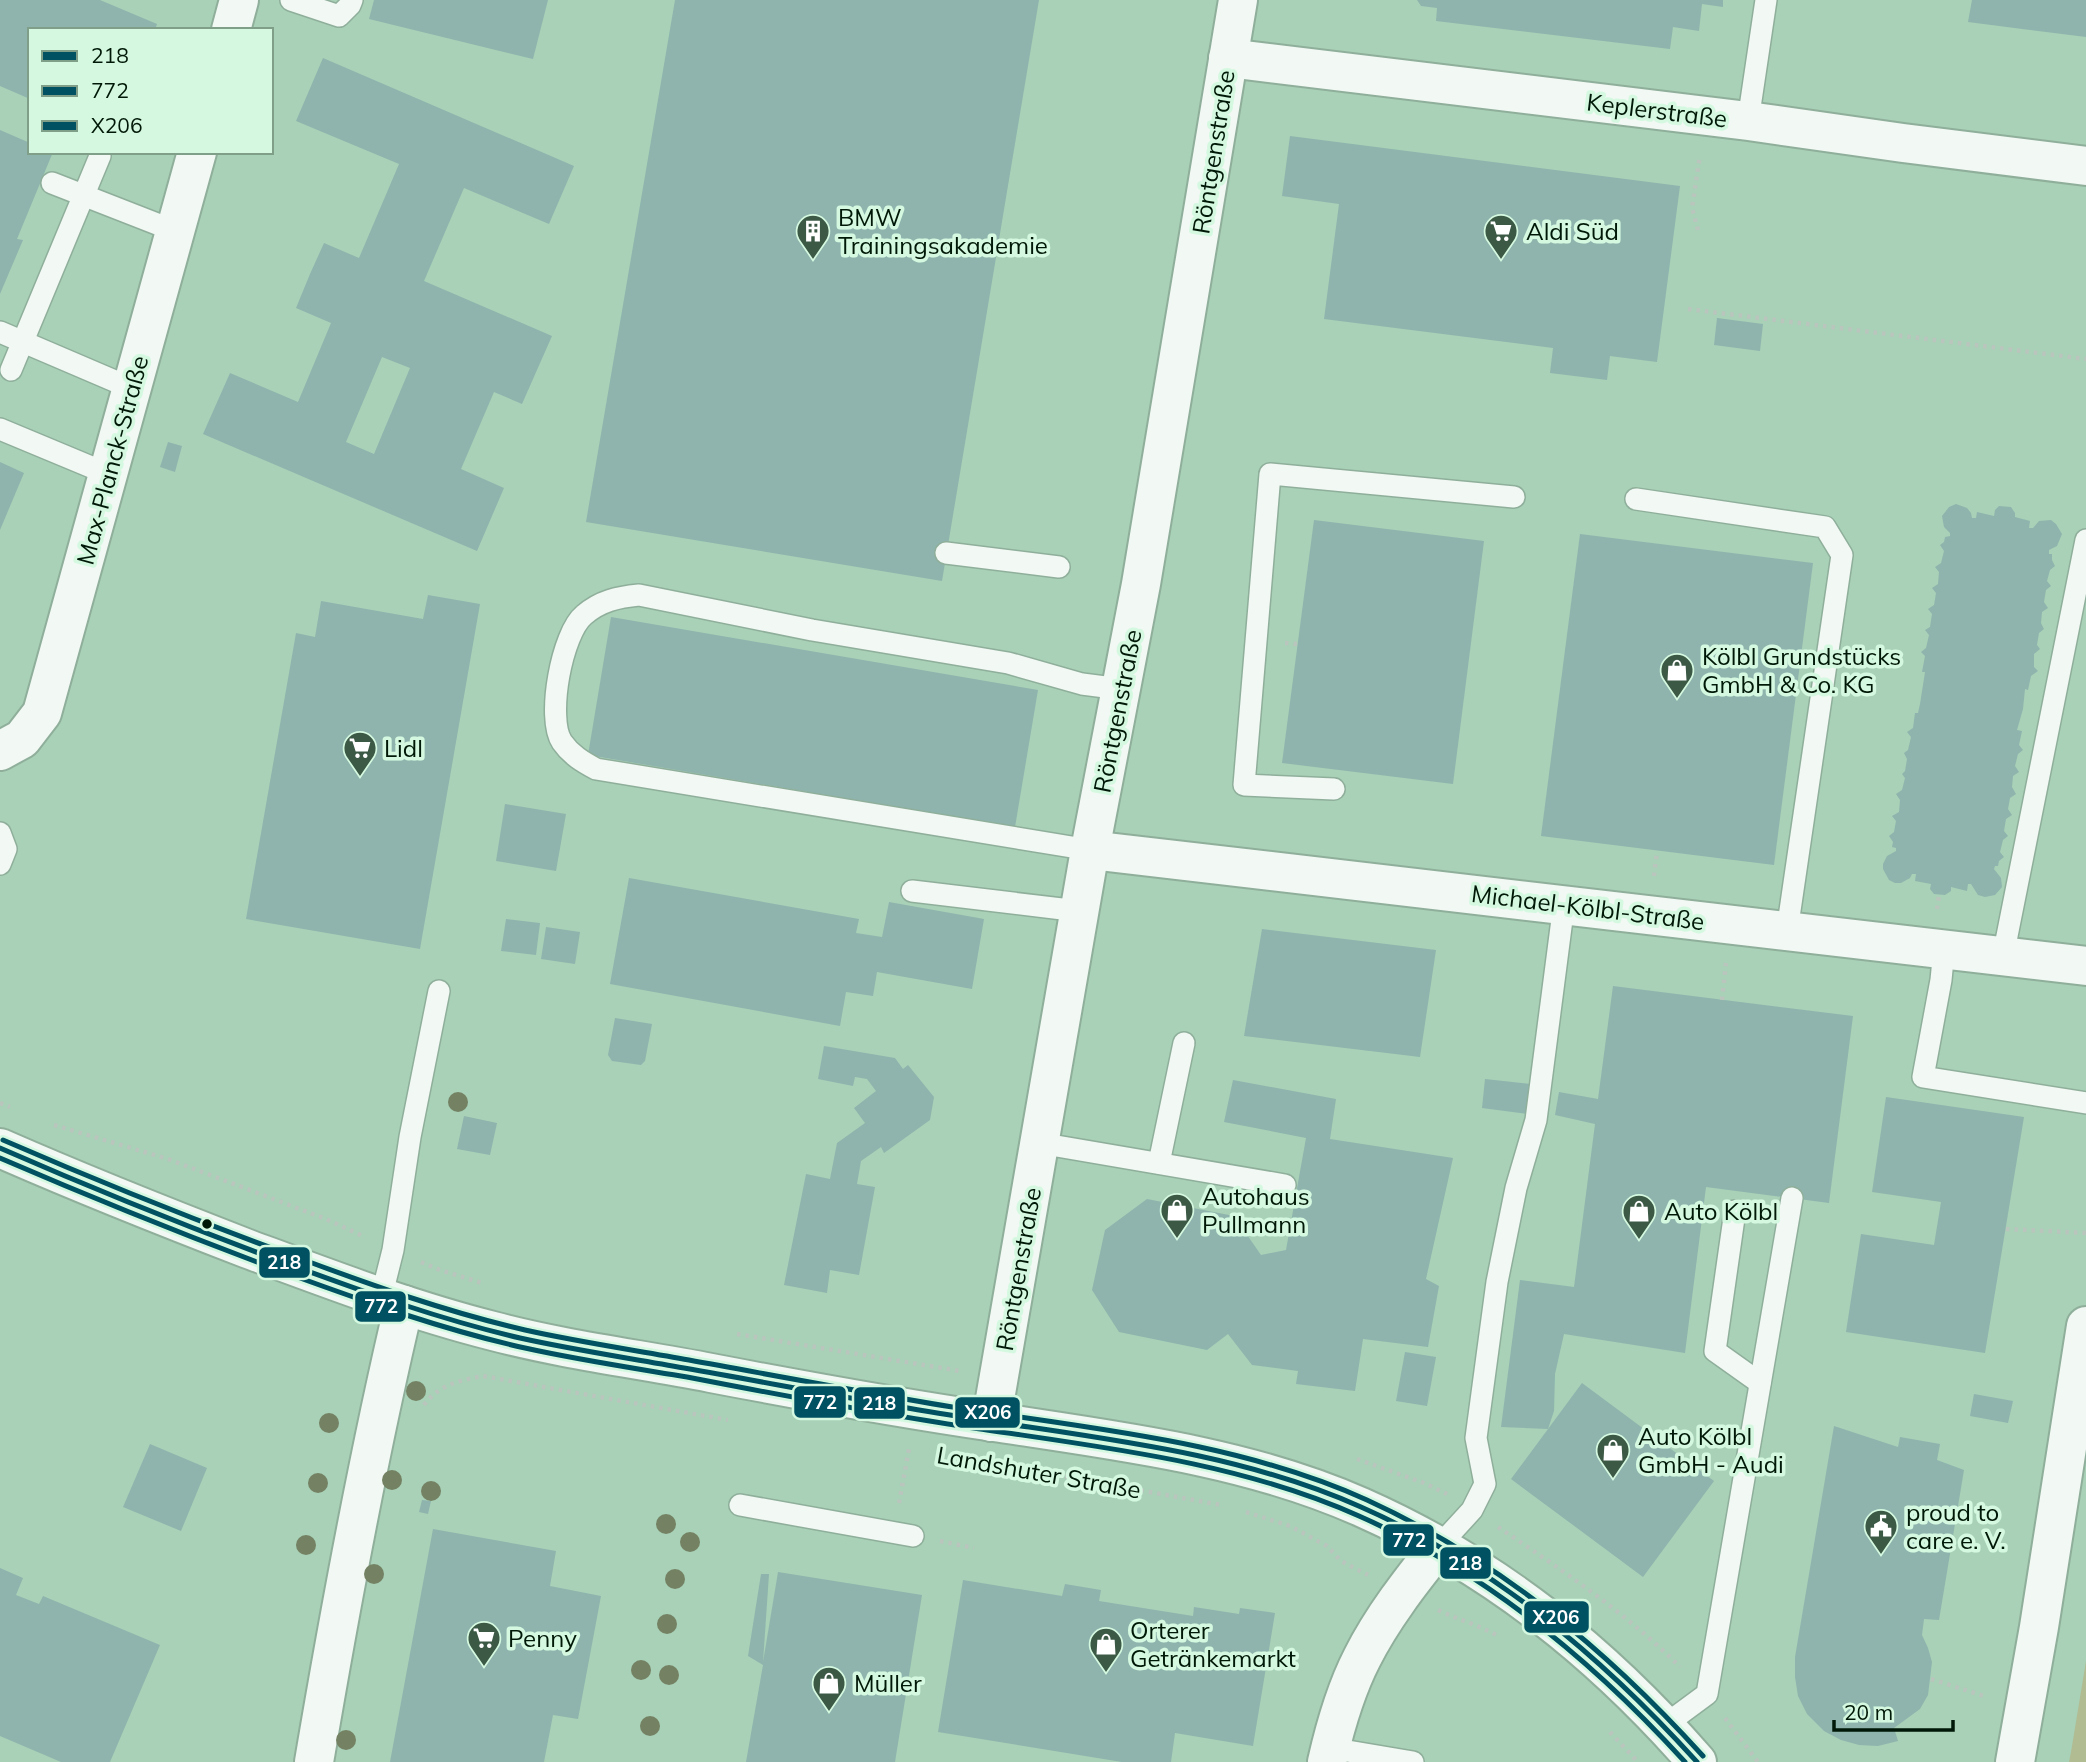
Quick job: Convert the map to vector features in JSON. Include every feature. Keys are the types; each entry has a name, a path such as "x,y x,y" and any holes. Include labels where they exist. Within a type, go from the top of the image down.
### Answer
{"street":[{"path":"231,28 239,0"},
{"name":"Röntgenstraße","path":"991,1422 1090,849 1141,584 1238,0"},
{"name":"Keplerstraße","path":"1228,58 1748,121 2086,166"},
{"name":"Max-Planck-Straße","path":"11,745 42,713 175,231 188,155"},
{"name":"Michael-Kölbl-Straße","path":"1090,849 2086,966"},
{"name":"Landshuter Straße","path":"0,1148 187,1226 392,1301 494,1332 614,1357 991,1422 1100,1437 1243,1466 1304,1485 1361,1507 1439,1546 1493,1578 1556,1624 1619,1678 1697,1762"},
{"path":"314,1762 379,1407 392,1301"},
{"path":"2015,1762 2086,1326"},
{"path":"1329,1755 1343,1704 1362,1658 1402,1592 1439,1546"}],"lane":[{"path":"291,0 339,16 352,0"},
{"path":"1748,121 1766,0"},
{"path":"11,370 100,156"},
{"path":"52,183 175,231"},
{"path":"0,332 131,387"},
{"path":"0,429 108,474"},
{"path":"1334,789 1244,785 1270,474 1514,497"},
{"path":"1636,499 1825,527 1842,555 1787,931"},
{"path":"2003,956 2086,540"},
{"path":"946,553 1059,566"},
{"path":"1090,849 596,769 577,758 561,741 556,723 555,699 571,631 582,616 616,597 639,595 813,630 1009,663 1082,684 1121,689"},
{"path":"0,833 6,849 0,864"},
{"path":"912,891 1079,911"},
{"path":"1439,1546 1472,1510 1485,1484 1476,1438 1497,1282 1516,1188 1536,1120 1564,905"},
{"path":"1944,949 1923,1077 2086,1104"},
{"path":"392,1301 393,1250 410,1137 439,991"},
{"path":"1159,1163 1184,1043"},
{"path":"1039,1143 1285,1185"},
{"path":"1665,1725 1707,1694 1791,1198"},
{"path":"1735,1211 1715,1351 1760,1383"},
{"path":"740,1505 904,1534"},
{"path":"1329,1755 1413,1762"}],"path":[{"path":"1698,230 1692,208 1701,147"},
{"path":"1688,309 2086,359"},
{"path":"1653,884 1657,850"},
{"path":"1722,1000 1727,952"},
{"path":"0,1103 13,1109"},
{"path":"46,1121 168,1159 326,1219"},
{"path":"2006,1229 2086,1233"},
{"path":"440,1270 493,1287"},
{"path":"728,1333 999,1377"},
{"path":"379,1407 417,1414 430,1396 456,1381 483,1376 730,1420"},
{"name":"Landshuter Straße","path":"904,1534 909,1449 922,1451"},
{"name":"Landshuter Straße","path":"1037,1472 1227,1506"},
{"path":"1240,1510 1290,1526 1327,1546 1342,1561 1457,1619 1480,1626 1504,1639"},
{"path":"1931,1679 1987,1697"},
{"path":"1606,1727 1638,1762"}],"green space":[{"path":"2086,1661 2086,1762 2069,1762 2071,1752"}],"building":[{"path":"0,0 100,0 157,24 156,28 28,28 28,98 0,86"},
{"path":"374,0 548,0 533,59 369,19"},
{"name":"BMW Trainingsakademie","path":"675,0 1039,0 942,581 586,522"},
{"path":"1417,0 1723,0 1723,7 1702,4 1699,31 1673,27 1670,49 1436,21 1437,8 1421,6"},
{"path":"1972,0 2086,0 2086,37 1968,22"},
{"path":"323,58 574,166 549,224 464,188 424,281 552,336 522,404 494,392 461,469 504,488 477,551 203,434 230,373 298,402 331,323 296,308 310,274 324,243 359,258 399,164 296,121","holes":["382,357 410,368 374,454 346,442"]},
{"path":"0,130 28,142 28,154 52,154 17,239 23,240 0,294"},
{"name":"Aldi Süd","path":"1290,136 1680,186 1657,362 1610,356 1607,380 1550,373 1553,348 1324,319 1339,204 1282,196"},
{"path":"1717,318 1763,324 1760,351 1714,345"},
{"path":"168,442 182,446 175,472 160,467"},
{"path":"0,462 24,473 0,530"},
{"path":"1956,504 1967,508 1972,518 1976,518 1977,512 1994,516 1999,506 2011,507 2015,517 2030,521 2029,528 2033,528 2039,521 2051,520 2062,534 2057,546 2049,550 2055,566 2050,570 2047,581 2051,586 2046,590 2044,602 2048,608 2042,612 2041,623 2044,629 2039,633 2037,645 2040,649 2034,654 2034,667 2038,671 2031,676 2028,690 2025,689 2017,730 2022,731 2019,745 2023,750 2018,754 2015,766 2019,772 2013,776 2012,787 2016,794 2010,798 2008,809 2012,815 2006,819 2004,831 2008,836 2003,840 2000,852 2004,857 1994,869 2001,878 2002,887 1995,895 1985,897 1978,895 1971,884 1968,884 1967,891 1951,887 1951,891 1945,895 1934,894 1930,889 1931,884 1915,881 1916,874 1901,883 1895,883 1889,880 1883,869 1887,856 1896,851 1889,836 1894,832 1896,821 1892,816 1899,812 1900,800 1896,794 1902,790 1905,778 1902,774 1907,759 1904,753 1908,750 1911,737 1907,732 1913,728 1915,713 1918,713 1920,704 1925,672 1922,672 1925,656 1921,652 1926,648 1929,635 1925,630 1930,627 1932,614 1928,609 1934,605 1936,593 1932,588 1938,584 1939,572 1935,567 1941,563 1944,551 1940,545 1945,537 1950,536 1944,527 1942,516 1949,507"},
{"path":"1314,520 1484,541 1453,784 1282,763"},
{"name":"Kölbl Grundstücks GmbH & Co. KG","path":"1580,534 1813,563 1774,865 1541,836"},
{"name":"Lidl","path":"428,595 480,604 420,949 246,919 296,633 315,637 321,601 423,619"},
{"path":"611,617 1038,690 1015,827 588,755"},
{"path":"505,804 566,814 556,871 496,861"},
{"path":"629,878 859,919 856,933 882,937 889,902 984,919 972,989 877,972 873,996 846,992 840,1026 610,984"},
{"path":"506,919 540,923 536,955 501,951"},
{"path":"546,927 580,932 575,964 541,959"},
{"path":"1262,929 1436,950 1420,1057 1244,1036"},
{"name":"Auto Kölbl","path":"1613,986 1853,1016 1829,1203 1706,1187 1685,1353 1564,1334 1555,1374 1554,1411 1548,1429 1501,1427 1520,1280 1574,1287 1595,1124 1555,1115 1559,1092 1598,1099"},
{"path":"615,1018 652,1024 645,1061 641,1065 612,1061 608,1055"},
{"path":"824,1046 895,1058 903,1069 908,1065 934,1097 930,1120 884,1153 881,1147 861,1161 857,1184 875,1187 859,1275 830,1270 827,1293 784,1285 806,1174 830,1179 837,1143 865,1123 854,1108 876,1091 867,1079 855,1077 853,1086 818,1079"},
{"path":"1485,1079 1531,1084 1528,1114 1482,1108"},
{"name":"Autohaus Pullmann","path":"1233,1080 1336,1099 1330,1139 1453,1158 1426,1279 1439,1286 1428,1347 1363,1339 1355,1391 1296,1384 1298,1371 1252,1365 1228,1334 1207,1350 1119,1332 1092,1290 1105,1230 1147,1199 1234,1216 1261,1255 1286,1250 1306,1138 1224,1122"},
{"path":"1886,1097 2024,1117 1985,1353 1846,1332 1861,1234 1934,1245 1941,1202 1872,1192"},
{"path":"464,1116 497,1123 490,1155 457,1149"},
{"path":"1405,1352 1436,1357 1427,1406 1396,1401"},
{"name":"Auto Kölbl GmbH - Audi","path":"1582,1383 1714,1481 1643,1577 1511,1479"},
{"path":"1974,1394 2013,1401 2008,1423 1970,1416"},
{"path":"1834,1426 1898,1447 1900,1437 1940,1444 1937,1460 1964,1470 1939,1620 1924,1619 1922,1635 1932,1662 1928,1695 1920,1709 1894,1728 1898,1741 1878,1746 1841,1740 1824,1731 1807,1714 1798,1696 1795,1677 1795,1657"},
{"path":"150,1444 207,1468 181,1531 123,1507"},
{"path":"422,1500 431,1501 428,1514 419,1512"},
{"name":"Penny","path":"433,1529 556,1551 550,1586 601,1596 578,1719 553,1715 544,1762 390,1762"},
{"path":"0,1568 23,1578 16,1595 39,1604 43,1596 160,1645 110,1762 61,1762 0,1736"},
{"name":"Müller","path":"778,1572 922,1595 895,1762 746,1762 763,1665 748,1656 761,1574 769,1574 763,1662"},
{"name":"Orterer Getränkemarkt","path":"963,1580 1062,1596 1065,1584 1101,1590 1099,1601 1193,1616 1194,1607 1239,1614 1240,1608 1275,1613 1253,1746 1175,1733 1171,1762 1122,1762 938,1732"}],"transit line":[{"name":"X206","path":"3,1140 149,1201 352,1278 496,1323 901,1398 1122,1432 1223,1452 1320,1481 1416,1524 1506,1580 1589,1644 1628,1679 1703,1756"},
{"name":"218","path":"0,1148 254,1251 348,1286 491,1331 866,1401 1171,1450 1268,1473 1315,1489 1409,1530 1500,1585 1583,1650 1623,1686 1697,1762"},
{"name":"772","path":"0,1158 289,1274 406,1315 495,1341 862,1410 1166,1458 1216,1469 1312,1497 1406,1538 1493,1592 1535,1622 1613,1688 1685,1762"}],"place":[{"name":"BMW Trainingsakademie","path":"813,261"},
{"name":"Aldi Süd","path":"1501,261"},
{"name":"Kölbl Grundstücks GmbH & Co. KG","path":"1677,700"},
{"name":"Lidl","path":"360,778"},
{"name":"Autohaus Pullmann","path":"1177,1240"},
{"name":"Auto Kölbl","path":"1639,1241"},
{"name":"Auto Kölbl GmbH - Audi","path":"1613,1480"},
{"name":"proud to care e. V.","path":"1881,1556"},
{"name":"Penny","path":"484,1668"},
{"name":"Orterer Getränkemarkt","path":"1106,1674"},
{"name":"Müller","path":"829,1713"}]}
